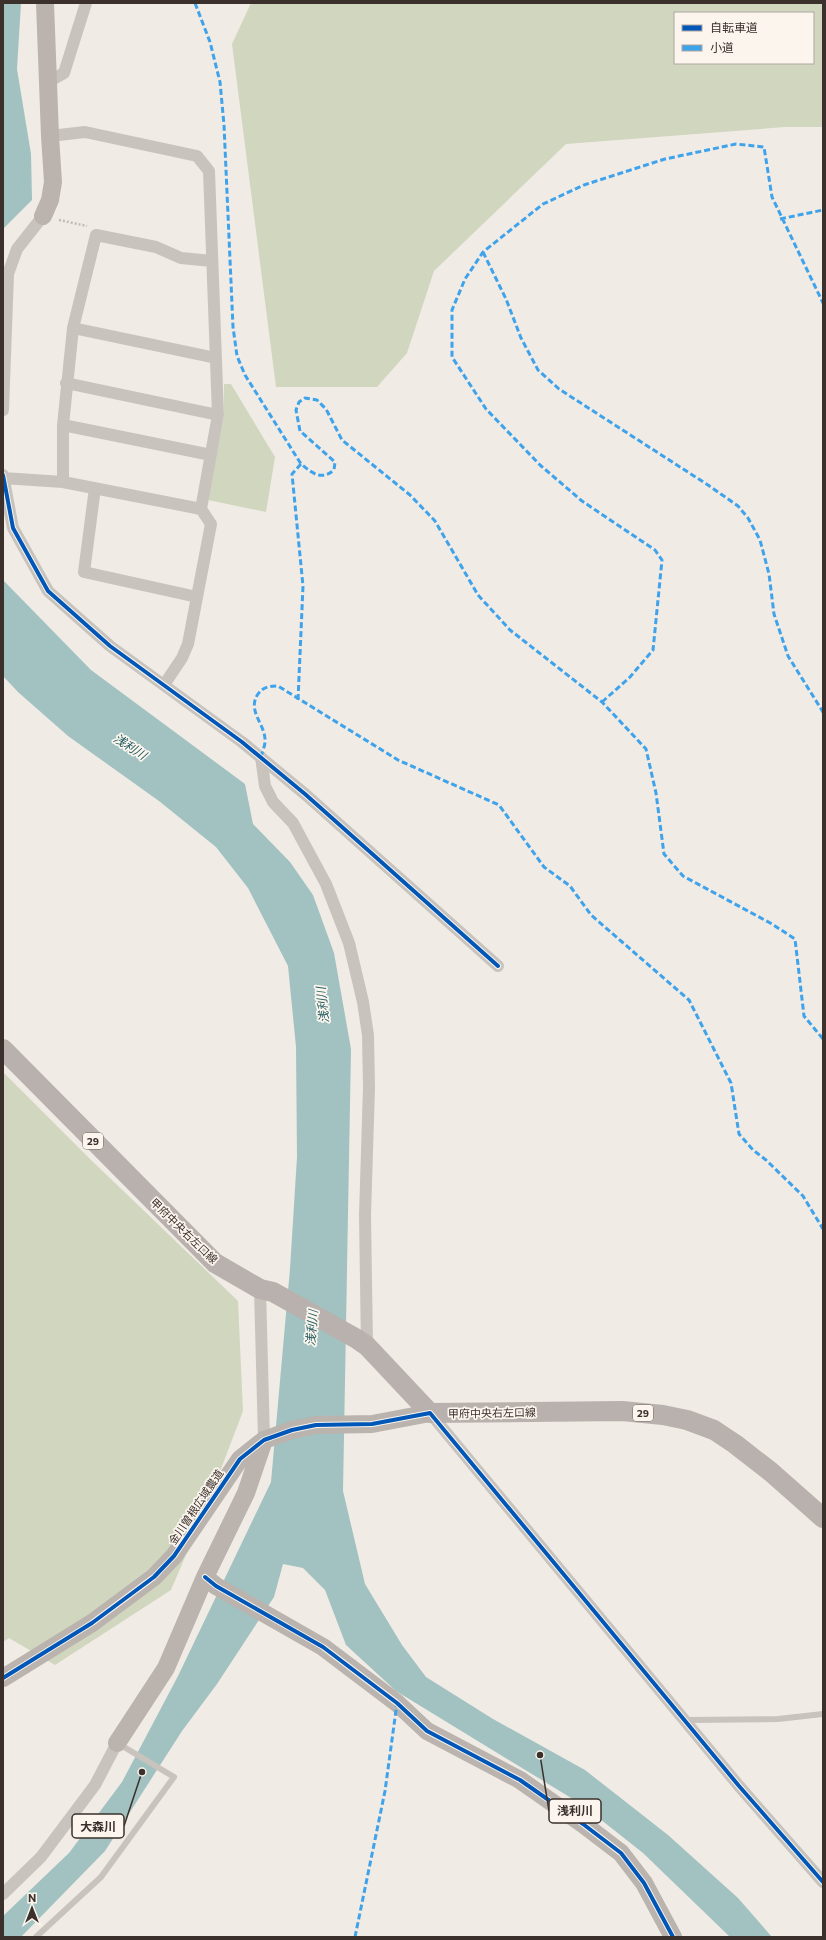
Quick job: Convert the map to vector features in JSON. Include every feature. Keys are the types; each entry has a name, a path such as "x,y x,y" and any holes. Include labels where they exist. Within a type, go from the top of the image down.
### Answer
{"main road":[{"name":"甲府中央右左口線","path":"3,1050 215,1263 362,1342 430,1413 622,1411 663,1415 686,1420 714,1430 735,1444 771,1472 823,1518"}],"street":[{"path":"3,410 8,274 17,249 43,216 50,200 54,182 50,136 45,3"},
{"path":"48,82 64,74 86,3"},
{"path":"50,136 85,132 197,156 209,172 218,415 201,509 211,524 188,644 182,658 164,685"},
{"path":"62,482 63,425 66,383 73,328 96,235 156,247 181,258 212,261"},
{"path":"73,328 216,358"},
{"path":"66,383 218,415"},
{"path":"63,425 211,455"},
{"path":"201,509 62,482 3,477 13,528 48,591 110,646 261,757 306,794 498,966"},
{"path":"95,488 84,572 197,597"},
{"path":"261,757 265,786 273,802 293,823 326,884 349,943 363,1002 368,1035 369,1079 362,1342"},
{"path":"3,1894 41,1857 95,1785 117,1743 166,1668 205,1577 246,1493 264,1440 266,1291"},
{"path":"430,1413 685,1720 823,1882"},
{"name":"金川曽根広域農道","path":"3,1678 92,1623 154,1577 174,1556 240,1458 264,1440 292,1430 316,1425 372,1424 430,1413"},
{"path":"225,1479 246,1493"},
{"path":"205,1577 216,1586 323,1647 397,1703 426,1731 520,1780 583,1824 621,1853 644,1883 673,1937"}],"lane":[{"path":"685,1720 778,1719 823,1714"},
{"path":"36,1937 101,1877 174,1777 117,1743"}],"path":[{"path":"43,216 93,227 96,235"}],"green space":[{"path":"251,3 823,3 823,127 785,127 566,144 434,271 407,353 377,387 276,387 232,44"},
{"path":"224,384 231,384 275,457 266,512 208,500 224,416"},
{"path":"3,1072 90,1159 238,1301 243,1411 208,1503 171,1590 55,1665 9,1638 3,1642"}],"water":[{"path":"3,3 21,3 17,69 31,154 32,200 3,229"},
{"path":"3,580 91,670 245,784 253,824 290,862 313,895 334,953 351,1049 343,1491 365,1584 402,1645 426,1677 493,1719 585,1770 668,1835 738,1898 772,1937 730,1937 643,1853 581,1804 396,1691 346,1645 325,1590 303,1568 283,1564 274,1597 217,1684 182,1731 105,1851 21,1937 3,1937 3,1916 69,1853 122,1782 178,1676 271,1482 290,1269 297,1157 296,1047 288,966 248,888 216,847 159,801 68,736 18,692 3,676"}],"marked path":[{"path":"195,3 210,42 220,82 224,125 233,327 237,356 245,375 301,464 313,473 325,475 334,470 335,462 300,431 296,410 299,402 305,398 317,400 326,409 342,440 410,495 435,521 478,595 510,630 602,702 646,749 656,793 664,854 683,876 772,924 795,939 804,1016 823,1039"},
{"path":"602,702 630,677 653,650 662,560 655,550 582,501 540,465 486,409 452,357 452,310 465,279 483,252 543,204 584,185 665,159 736,144 764,147 772,197 823,303"},
{"path":"780,219 823,210"},
{"path":"483,252 506,299 521,338 538,370 559,389 738,506 748,518 760,540 769,574 774,614 788,656 823,712 823,715"},
{"path":"298,700 303,586 292,474 301,464"},
{"path":"261,757 265,739 255,711 255,700 264,688 278,686 398,760 499,805 544,867 570,886 591,915 689,1000 731,1083 739,1134 753,1150 766,1160 803,1196 823,1229"},
{"path":"355,1937 385,1791 397,1703"}],"cycle path":[{"path":"3,475 13,528 48,591 110,646 242,742 305,794 498,966"},
{"path":"3,1678 92,1623 154,1577 174,1556 240,1459 264,1440 292,1430 316,1425 372,1424 430,1413 739,1786 823,1882"},
{"path":"205,1577 216,1586 323,1647 397,1703 427,1731 520,1780 583,1824 621,1853 644,1883 673,1937"}],"place":[{"name":"浅利川","path":"540,1755"},
{"name":"大森川","path":"142,1772"}]}
